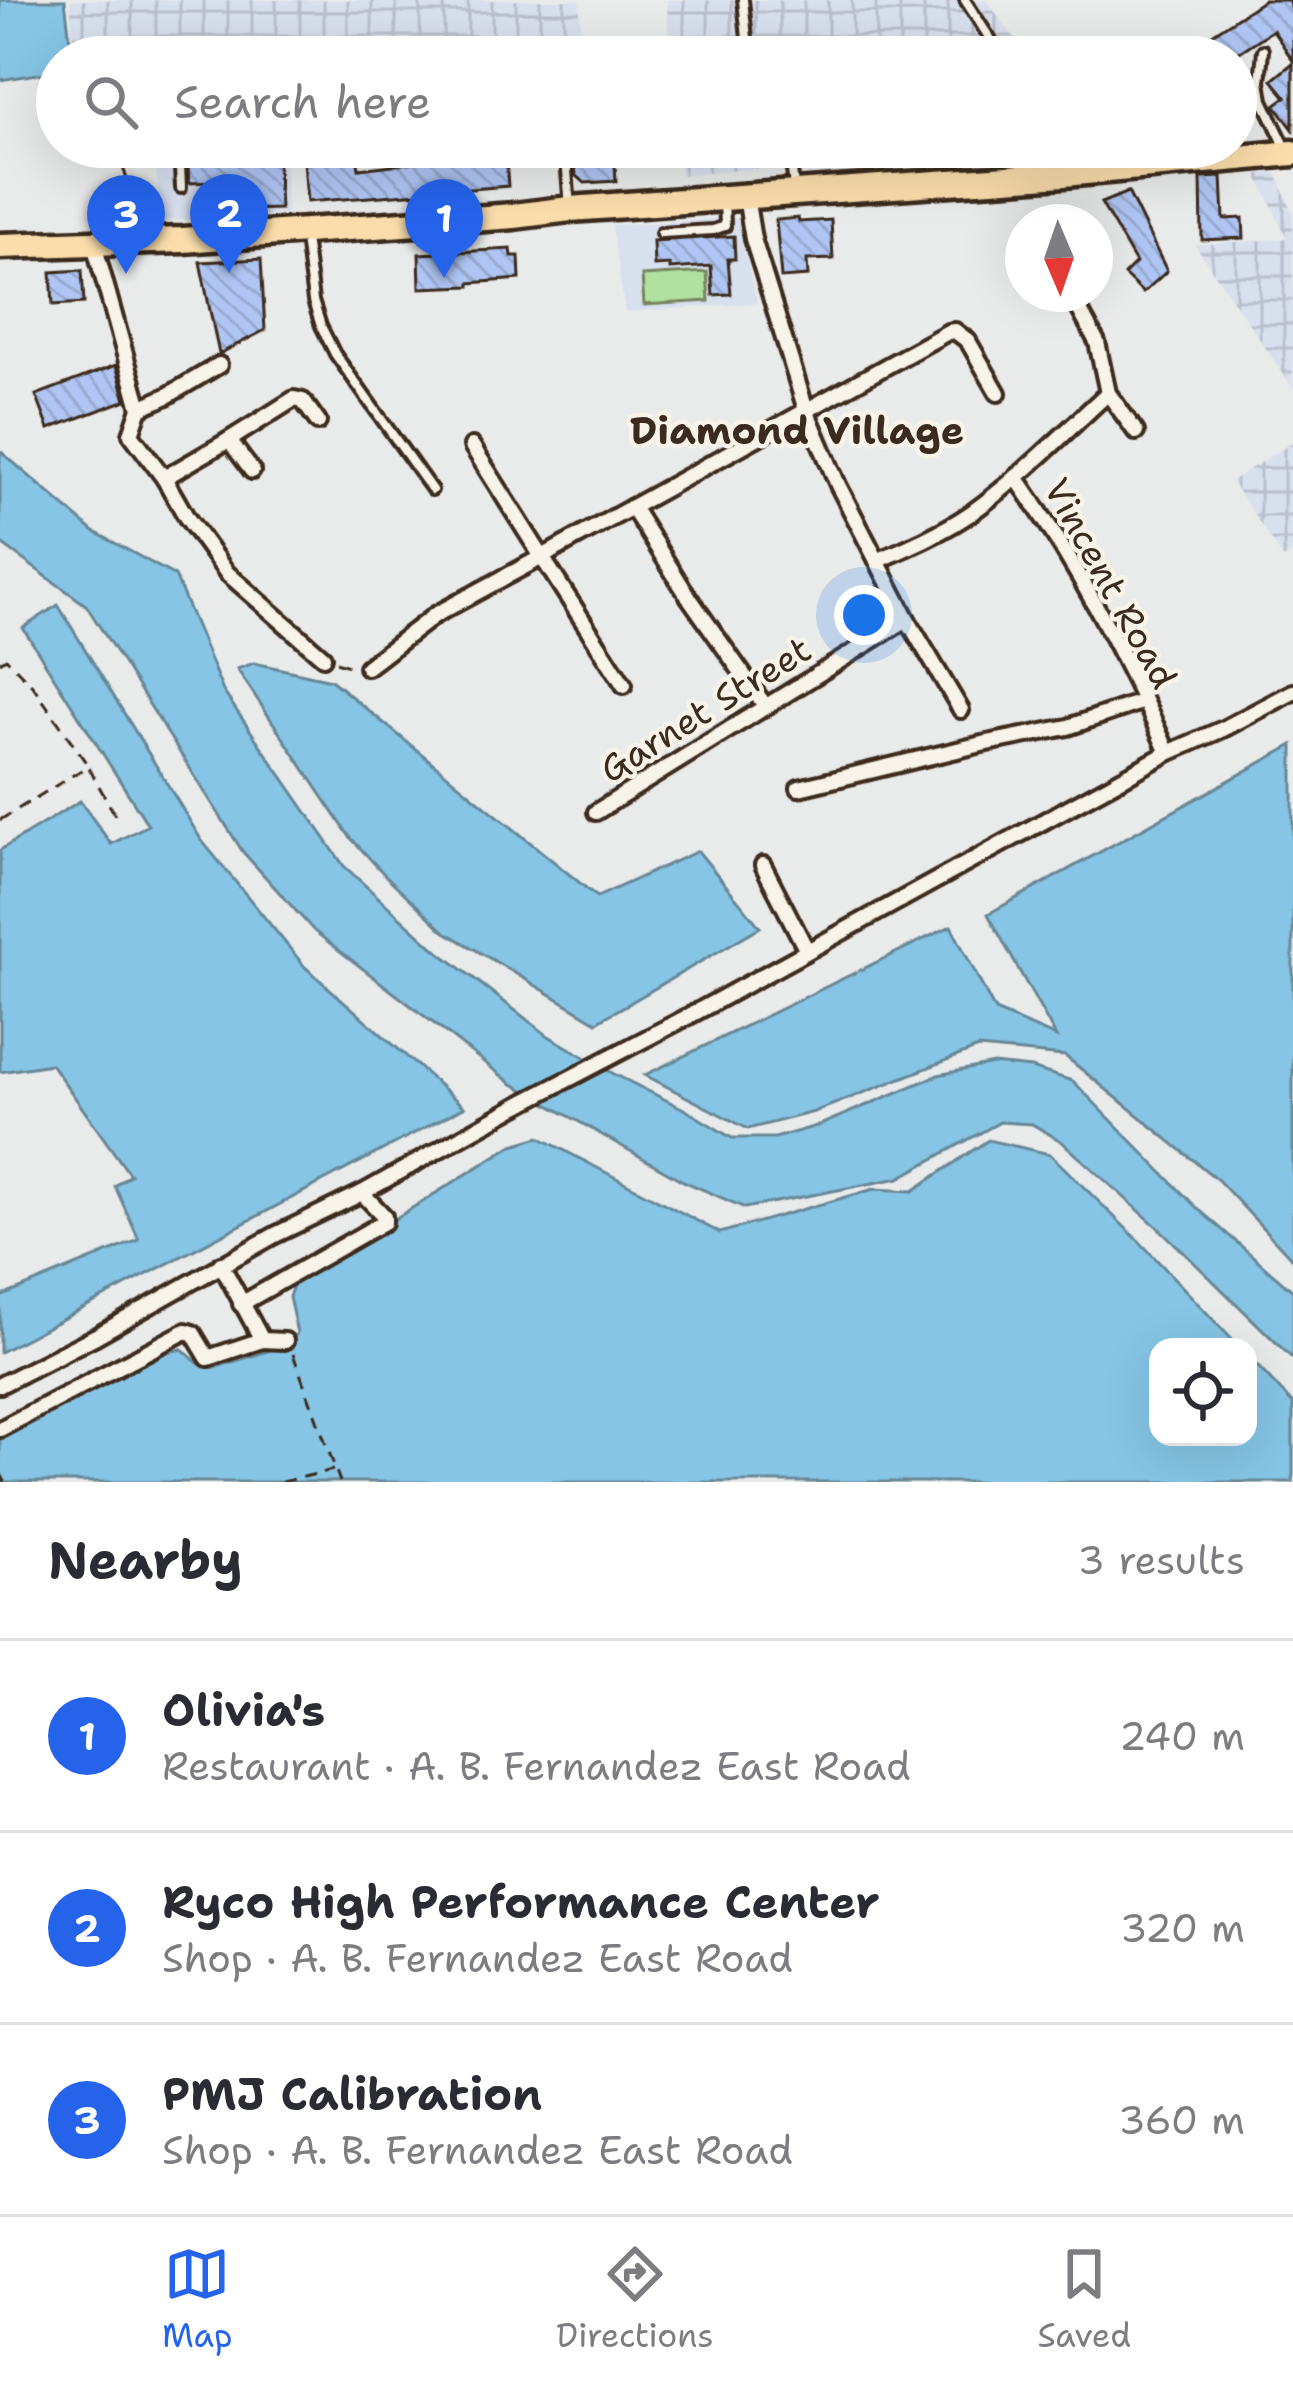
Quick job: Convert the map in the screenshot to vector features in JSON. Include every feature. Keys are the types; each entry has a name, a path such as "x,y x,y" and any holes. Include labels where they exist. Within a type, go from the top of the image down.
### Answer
{"highway":[{"path":"1257,156 1291,153"},
{"path":"0,246 304,231 1129,168"}],"street":[{"path":"735,198 753,239 806,410 838,485 907,619 961,710"},
{"path":"94,244 140,408 131,434 227,573 323,657"},
{"path":"1081,312 1097,342 1108,393 1136,432"},
{"path":"367,667 436,615 938,336 955,331 968,341 998,393"},
{"path":"140,408 219,365"},
{"path":"877,561 969,514 1108,393"},
{"path":"164,478 294,399 303,400 317,422"},
{"path":"229,440 252,471"},
{"path":"472,446 624,685"},
{"name":"Vincent Road","path":"1016,477 1051,526 1109,630 1168,753"},
{"path":"632,507 766,707"},
{"name":"Garnet Street","path":"596,812 907,619"},
{"path":"0,1384 1168,753 1293,692"},
{"path":"799,788 1068,727 1144,701"},
{"path":"764,866 806,951"},
{"path":"242,1304 384,1222 362,1192"},
{"path":"220,1264 262,1340"},
{"path":"0,1429 186,1331 193,1333 208,1358 262,1340 287,1343"}],"lane":[{"path":"743,0 746,36"},
{"path":"964,0 989,36"},
{"path":"1263,50 1263,100 1291,153"},
{"path":"180,168 181,188"},
{"path":"567,168 570,209"},
{"path":"791,168 794,193"},
{"path":"1062,168 1064,174"},
{"path":"661,233 725,226 735,198"},
{"path":"304,231 313,301 334,354 432,490"}],"path":[{"path":"94,244 128,202 123,168"},
{"path":"2,658 33,686 88,766 116,817"},
{"path":"0,820 88,766"},
{"path":"287,1343 340,1482"},
{"path":"282,1482 334,1470"},
{"path":"0,1472 5,1482"}],"shaded area":[{"path":"70,0 579,0 581,36 73,36"},
{"path":"667,0 986,0 1013,36 668,36"},
{"path":"156,168 285,168 286,214 160,221"},
{"path":"680,168 764,168 681,175"},
{"path":"1276,173 1293,213 1293,388 1195,245 1287,238 1257,174"},
{"path":"737,218 757,303 625,312 612,225"},
{"path":"1293,442 1293,552 1284,559 1231,481"}],"green space":[{"path":"707,272 709,301 644,305 642,276"}],"water":[{"path":"0,0 65,0 69,36 36,36 36,74 0,80"},
{"path":"0,451 93,531 175,576 223,691 344,866 433,947 547,1035 732,1138 775,1138 820,1125 938,1075 993,1064 1031,1068 1073,1081 1197,1208 1293,1291 1293,1359 1163,1232 1061,1141 1032,1124 1000,1122 899,1178 745,1208 683,1181 511,1083 314,931 243,852 86,605 0,543"},
{"path":"58,605 202,841 305,967 464,1107 0,1352 0,1297 139,1240 115,1186 130,1175 51,1064 0,1072 0,850 80,801 111,844 148,825 23,628"},
{"path":"254,663 331,680 597,897 698,851 760,927 597,1022 444,931 384,874 350,837 237,669"},
{"path":"1293,745 1293,1260 1218,1180 1065,1056 978,1048 814,1112 748,1129 645,1075 951,926 995,1011 1056,1037 988,914"},
{"path":"539,1137 720,1233 874,1189 913,1191 988,1140 1050,1154 1231,1338 1149,1338 1149,1446 1257,1446 1257,1366 1293,1404 1293,1482 0,1482 0,1433 168,1352 182,1349 199,1364 214,1368 290,1344 297,1333 289,1297 294,1282 513,1145"}],"building":[{"path":"1264,0 1288,0 1293,12 1293,61 1273,30 1257,41 1257,36 1209,36"},
{"path":"1293,63 1293,129 1275,105 1286,97 1272,80"},
{"path":"188,168 278,168 280,209 245,210 216,182 189,183"},
{"path":"305,168 507,168 508,186 307,202"},
{"path":"575,168 615,168 616,181 585,183"},
{"path":"1222,177 1224,219 1243,218 1244,238 1202,240 1201,178"},
{"path":"1128,192 1167,271 1143,293 1124,275 1136,263 1113,224 1113,204 1101,203"},
{"path":"798,218 799,222 831,220 833,259 807,260 808,276 781,278 776,220"},
{"path":"734,236 735,259 728,259 731,294 713,295 711,266 654,266 653,241"},
{"path":"511,249 512,256 519,256 520,279 420,288 419,254"},
{"path":"261,259 265,330 219,354 200,262"},
{"path":"82,270 84,303 53,305 51,272"},
{"path":"116,365 126,400 49,429 36,395"}],"place":[{"name":"Ryco High Performance Center","path":"229,273"},
{"name":"PMJ Calibration","path":"126,274"},
{"name":"Olivia's","path":"444,278"}],"district":[{"name":"Diamond Village","path":"797,430"}]}
